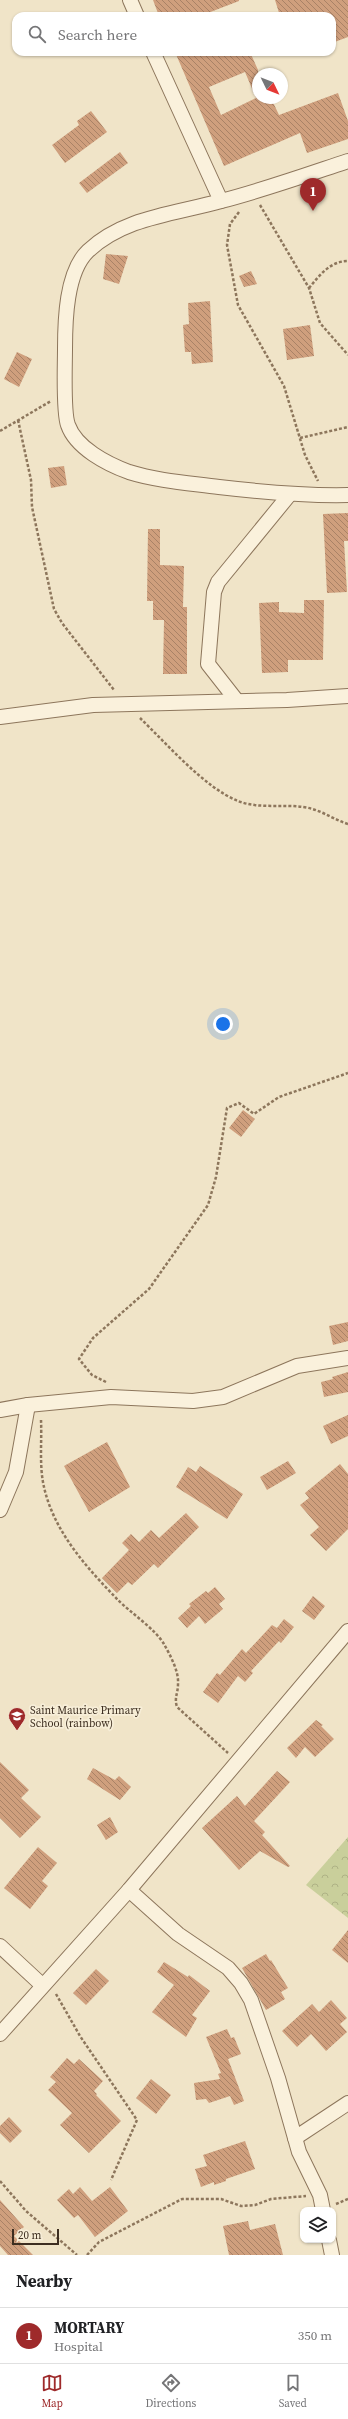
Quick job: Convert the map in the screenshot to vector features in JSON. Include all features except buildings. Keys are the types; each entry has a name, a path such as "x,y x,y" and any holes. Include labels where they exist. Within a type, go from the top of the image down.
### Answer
{"street":[{"path":"130,0 135,12"},
{"path":"155,56 221,201"},
{"path":"348,161 260,190 221,201 144,219 110,233 86,252 72,280 65,316 67,424 77,440 100,459 129,471 168,481 290,494 326,496 348,495"},
{"path":"237,701 208,664 214,592 218,582 290,494"},
{"path":"0,716 94,705 348,696"},
{"path":"0,1410 34,1404 111,1397 193,1402 223,1397 298,1366 348,1358"},
{"path":"0,1510 16,1472 34,1404"},
{"path":"0,2034 128,1890 348,1631"},
{"path":"128,1890 178,1934 228,1968 241,1983 251,2000 278,2078 299,2152 320,2195 322,2207"},
{"path":"0,1946 44,1983"},
{"path":"295,2138 348,2103"},
{"path":"330,2243 332,2255"}],"path":[{"path":"260,190 255,195 309,288 320,323 348,355"},
{"path":"242,208 230,224 227,245 238,305 284,386 305,455 326,496"},
{"path":"309,288 325,269 341,261 348,261"},
{"path":"0,431 66,392"},
{"path":"18,420 31,480 32,506 54,609 62,622 125,704 221,792 240,801 251,804 302,807 320,810 348,824"},
{"path":"300,438 348,427"},
{"path":"111,1397 107,1383 92,1375 79,1359 93,1338 149,1289 208,1205 216,1177 227,1108 238,1103 254,1114 279,1097 348,1073"},
{"path":"34,1404 43,1486 48,1502 59,1525 74,1551 90,1572 163,1642 175,1668 178,1684 174,1698 177,1707 237,1762"},
{"path":"44,1983 137,2120 111,2180"},
{"path":"0,2181 26,2211 76,2255"},
{"path":"87,2255 99,2242 182,2199 221,2199 241,2206 254,2205 271,2199 320,2195"}],"green space":[{"path":"348,1837 348,1918 306,1885"}],"place":[{"name":"MORTARY","path":"313,211"},
{"name":"Saint Maurice Primary School (rainbow)","path":"17,1731"}]}
